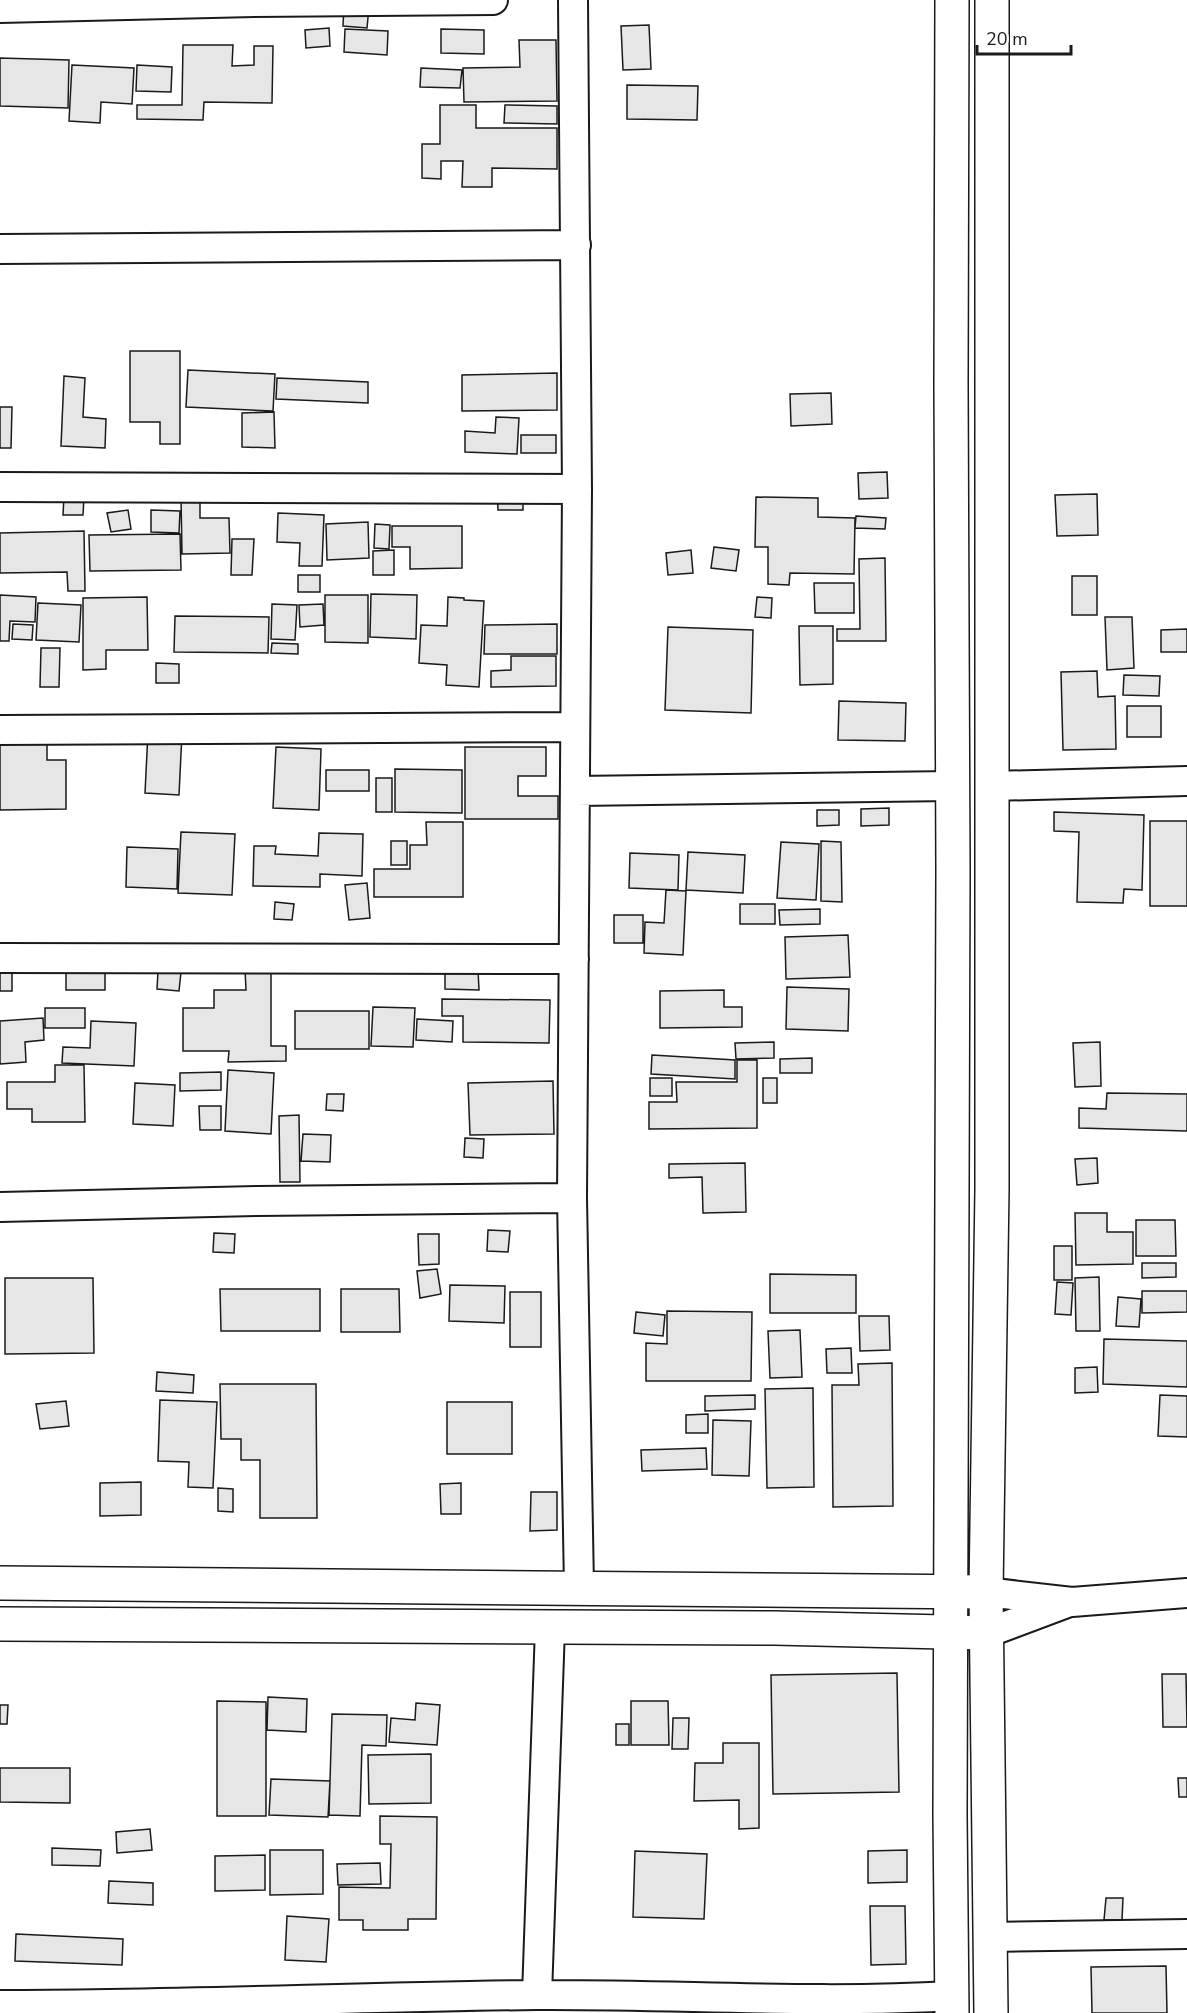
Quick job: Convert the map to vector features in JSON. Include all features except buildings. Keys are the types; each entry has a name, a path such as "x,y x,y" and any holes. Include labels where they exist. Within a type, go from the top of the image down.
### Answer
{"main road":[{"path":"952,0 950,1632 952,2005"},
{"path":"991,2013 986,1592 992,1189 992,0"},
{"path":"0,1583 986,1592"},
{"path":"0,1624 774,1628 987,1633"}],"street":[{"path":"0,8 254,2 493,0"},
{"path":"573,0 577,489 572,1198 579,1587"},
{"path":"0,249 576,245"},
{"path":"0,487 577,489"},
{"path":"0,730 575,727"},
{"path":"992,786 1187,781"},
{"path":"576,791 952,786"},
{"path":"0,958 574,959"},
{"path":"0,1207 258,1201 572,1198"},
{"path":"986,1592 1072,1602 1187,1593"},
{"path":"987,1633 1072,1602"},
{"path":"537,1995 550,1628"},
{"path":"990,1937 1187,1934"},
{"path":"0,2005 287,2007 537,1995 952,2005"}]}
